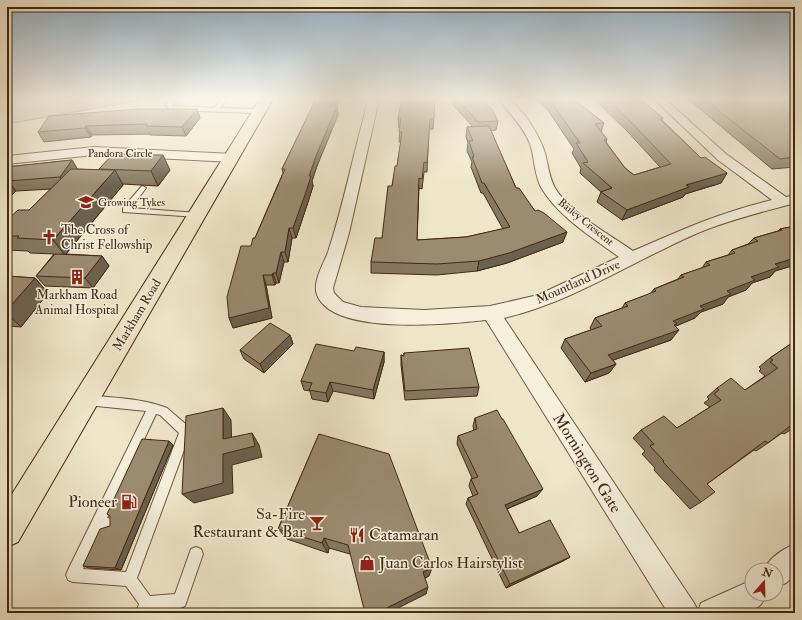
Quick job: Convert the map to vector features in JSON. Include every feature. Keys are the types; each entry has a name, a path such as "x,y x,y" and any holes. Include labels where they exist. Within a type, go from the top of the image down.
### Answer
{"main road":[{"name":"Markham Road","path":"7,530 87,400 250,128"}],"street":[{"name":"Mountland Drive","path":"365,128 344,221 332,264 327,276 325,295 330,301 346,311 356,314 416,317 491,313 543,300 699,227 746,210 789,201"},
{"name":"Bailey Crescent","path":"529,128 546,180 555,197 567,210 631,258"},
{"path":"691,128 722,156 789,201"},
{"name":"Pandora Circle","path":"7,160 94,151 178,154 232,158"},
{"name":"Mornington Gate","path":"491,313 684,613"},
{"path":"784,567 795,557"},
{"path":"711,613 744,599"}],"lane":[{"path":"143,188 126,210 198,215"},
{"path":"87,400 140,405 164,411 185,431 171,460 144,526 130,580 145,608 180,601 196,554"},
{"path":"130,580 73,575 104,524 134,458 153,408"}],"building":[{"path":"41,128 85,128 85,128 38,132"},
{"path":"302,128 328,128 309,176 311,176 293,228 289,228 285,252 281,252 276,273 273,273 272,275 263,275 269,308 229,318 227,297 241,246 251,246 253,238 255,238 285,169 282,169"},
{"path":"400,128 429,128 427,163 424,162 422,179 419,178 417,240 466,237 510,227 484,183 482,183 472,157 474,157 469,141 473,141 467,128 490,128 516,188 519,188 535,211 538,210 544,213 567,232 509,253 479,261 437,264 371,262 375,238 382,238 388,186 392,186 395,166 397,166 402,132 399,132"},
{"path":"569,128 598,128 607,139 604,140 625,168 634,175 671,164 637,128 669,128 701,158 705,157 727,173 686,185 689,187 627,210 601,192 612,188 583,163 588,162 576,143 580,143"},
{"path":"741,128 795,128 795,157 780,159"},
{"path":"113,154 163,155 151,171 99,169"},
{"path":"72,160 60,177 7,182 7,167"},
{"path":"71,169 115,170 53,240 7,236 7,220 18,210 29,210"},
{"path":"795,226 795,258 775,264 779,267 751,277 755,280 727,291 731,294 700,306 704,309 673,321 677,324 674,325 679,330 608,355 616,364 591,373 565,339 602,326 595,318 628,306 625,303 656,291 654,289 684,277 681,275 710,265 706,262 735,253 732,250 758,241 754,238 782,230 780,229"},
{"path":"55,254 102,256 85,278 36,276"},
{"path":"7,276 35,278 7,310"},
{"path":"270,323 290,335 260,364 240,350"},
{"path":"795,341 795,424 794,423 768,443 765,441 707,484 715,492 701,502 663,462 664,461 650,446 654,444 641,430 664,416 677,428 721,400 714,394 719,390 717,388 731,378 745,390 778,368 770,362 773,360 770,358"},
{"path":"316,344 354,351 356,347 384,352 373,390 330,382 326,393 309,390 312,383 301,381"},
{"path":"469,348 479,387 405,391 401,355 404,356 404,353"},
{"path":"223,408 223,439 252,433 255,446 223,454 223,483 182,494 186,416"},
{"path":"497,410 543,489 505,505 519,533 550,520 570,557 510,584 468,498 478,494 471,479 478,477 458,436 477,429 475,418"},
{"path":"319,434 389,454 432,568 423,572 428,587 377,613 365,613 348,545 324,538 322,543 278,529"},
{"path":"142,439 169,441 115,568 83,566 100,529 110,526 110,516 107,514"}],"place":[{"name":"Growing Tykes","path":"86,202"},
{"name":"The Cross of Christ Fellowship","path":"49,237"},
{"name":"Markham Road Animal Hospital","path":"77,277"},
{"name":"Pioneer","path":"129,502"},
{"name":"Sa-Fire Restaurant & Bar","path":"317,523"},
{"name":"Catamaran","path":"357,535"},
{"name":"Juan Carlos Hairstylist","path":"367,563"}]}
